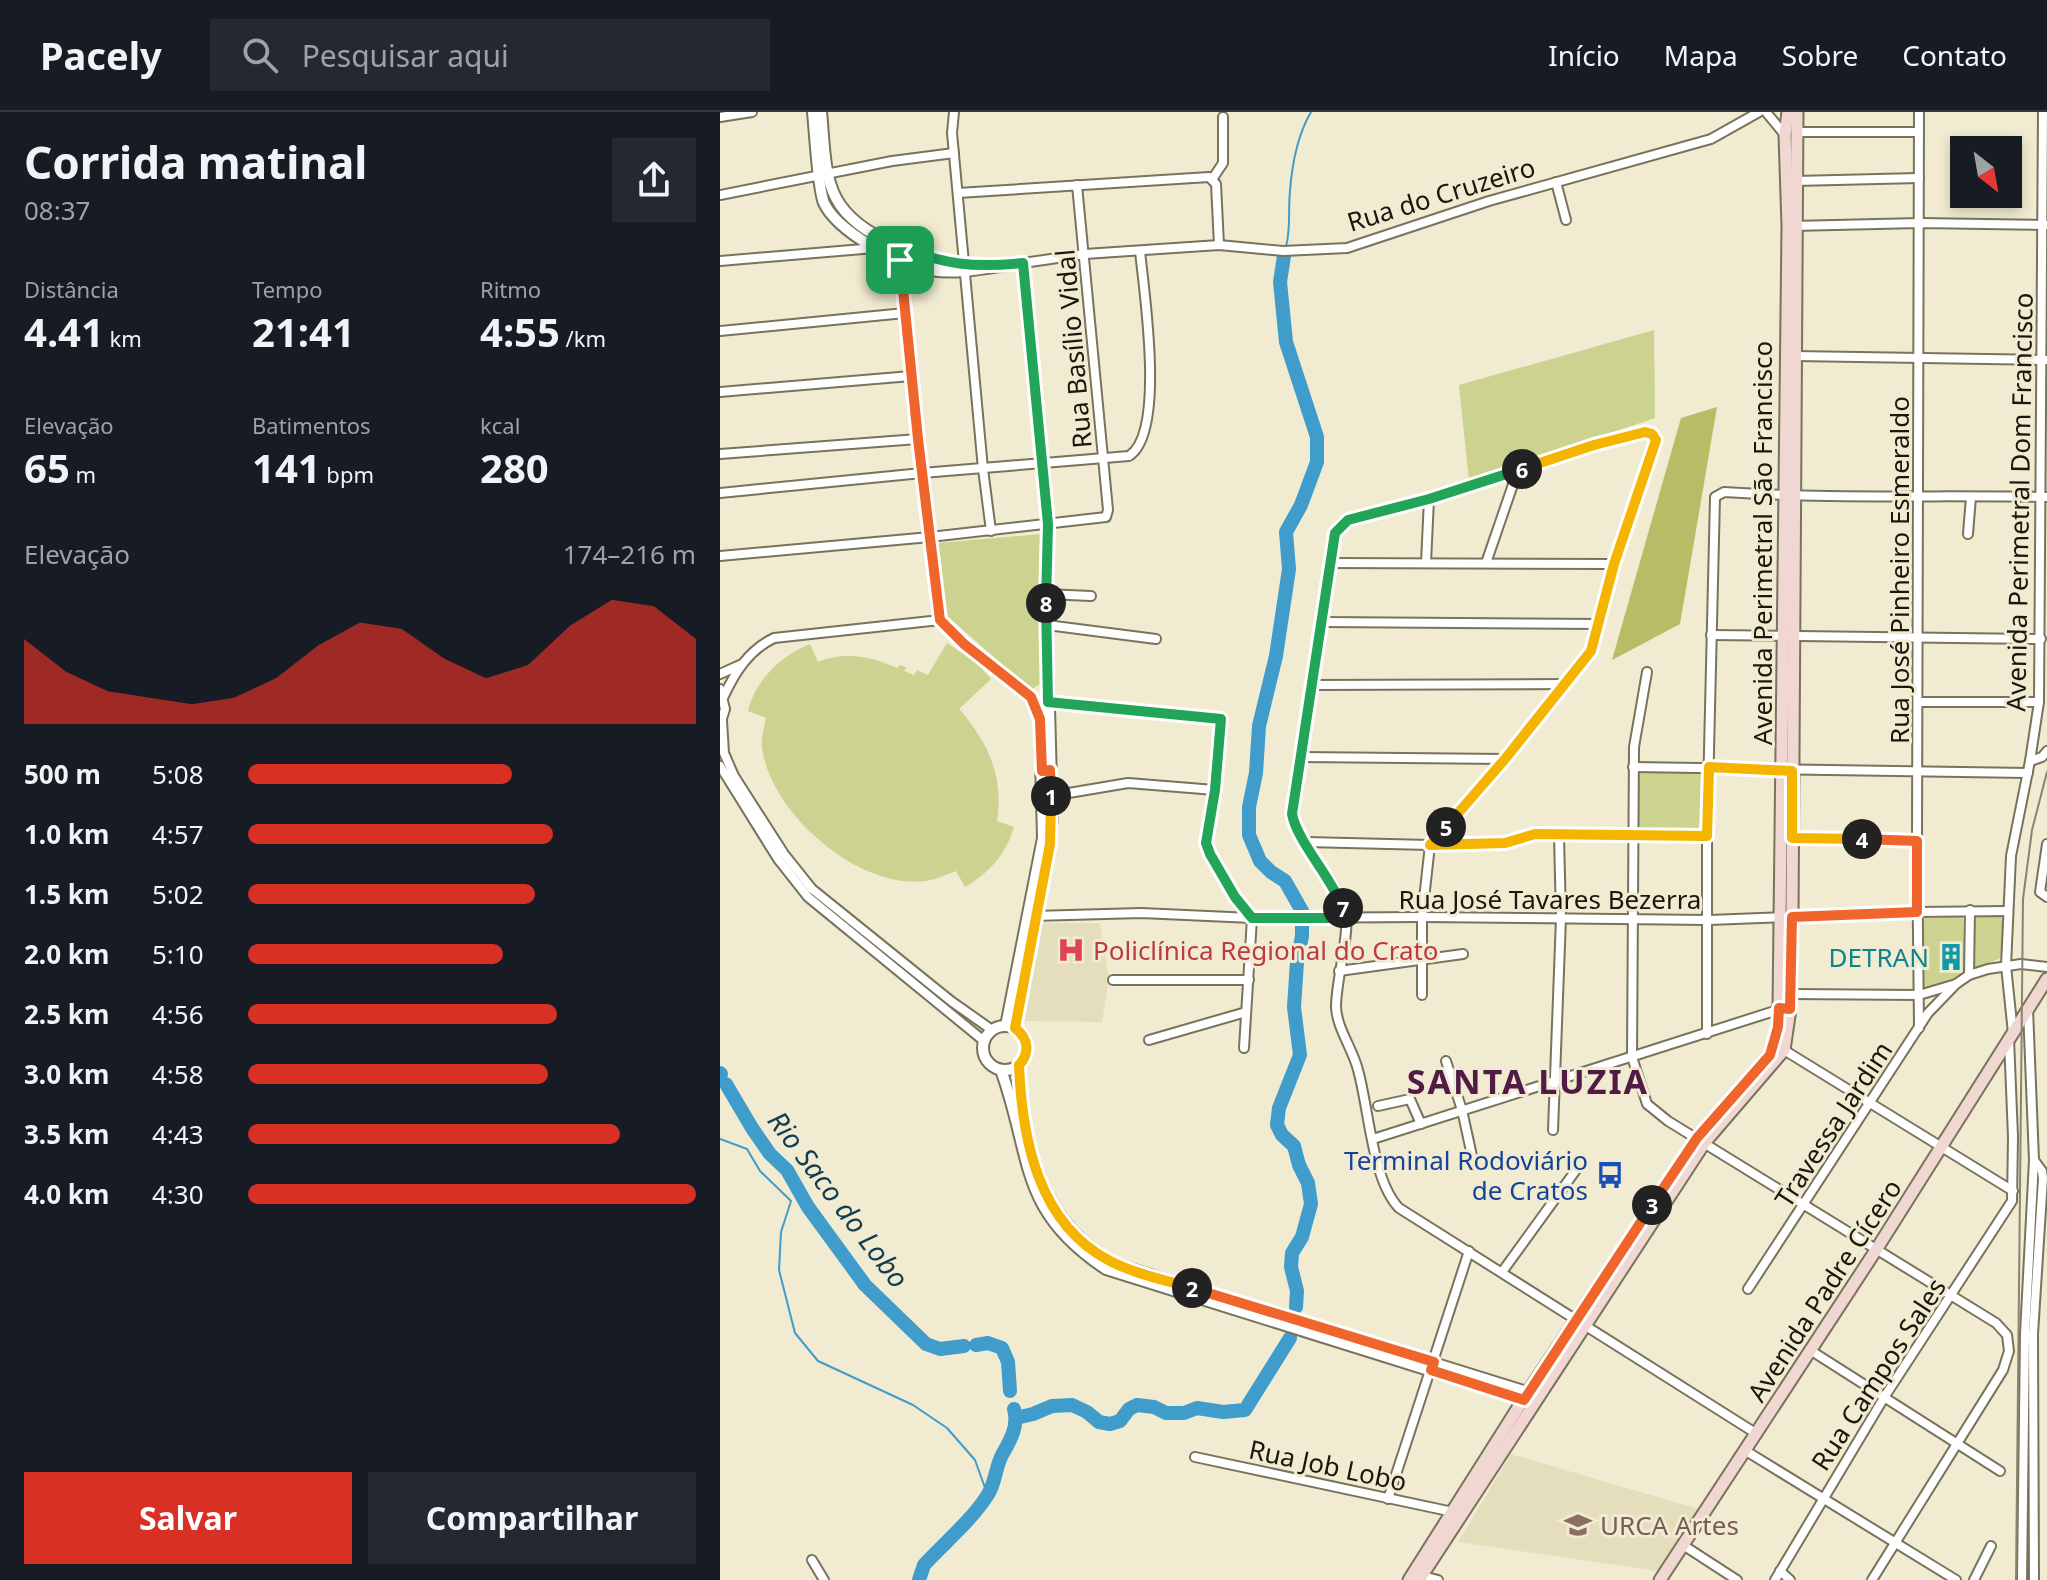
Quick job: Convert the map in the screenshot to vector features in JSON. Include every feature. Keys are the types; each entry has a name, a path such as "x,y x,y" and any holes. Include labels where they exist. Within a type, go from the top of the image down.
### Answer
{"main road":[{"name":"Avenida Perimetral São Francisco","path":"1788,112 1795,181 1791,226"},
{"name":"Avenida Perimetral São Francisco","path":"1416,1577 1453,1512 1701,1140 1784,1050 1790,133 1797,112"},
{"name":"Avenida Perimetral São Francisco","path":"1750,1084 1770,1055 1791,994 1786,917 1792,838 1788,770"},
{"name":"Avenida Padre Cícero","path":"1660,1580 1876,1250 2047,979"},
{"name":"Avenida Perimetral São Francisco","path":"1416,1577 1531,1397"}],"street":[{"path":"720,117 752,112"},
{"path":"813,112 825,176 835,197 849,214 871,232 899,246 964,268"},
{"path":"821,112 825,176 823,201 835,219 853,234 900,260 929,270 964,268"},
{"path":"954,112 954,153 964,268 991,531"},
{"name":"Rua do Cruzeiro","path":"964,268 1085,254 1219,245 1283,251 1347,248 1556,182 1711,139 1759,112"},
{"path":"1766,112 1790,133 1919,132"},
{"name":"Rua José Pinheiro Esmeraldo","path":"1919,112 1919,1028"},
{"name":"Avenida Perimetral Dom Francisco","path":"2013,1191 2011,1036 2006,966 2011,856 2039,702 2043,644 2043,112"},
{"path":"1213,178 1223,163 1223,117"},
{"path":"720,195 892,161 954,153"},
{"path":"958,193 1213,178"},
{"path":"1213,178 1216,184 1219,245"},
{"path":"1795,181 1919,178"},
{"path":"1556,182 1566,220"},
{"name":"Rua Basílio Vidal","path":"1048,524 1102,518 1108,510 1077,185"},
{"path":"1791,226 1920,223 2045,225"},
{"path":"899,246 940,620 964,644 1031,697 1040,719 1051,796 1050,844 1011,1027"},
{"path":"720,261 878,248"},
{"path":"720,493 1103,459 1135,453 1142,440 1151,400 1140,251"},
{"path":"1023,263 1048,524 1046,771 1043,838 1033,916"},
{"path":"720,331 905,313"},
{"path":"1790,356 2044,360"},
{"path":"720,392 911,376"},
{"path":"1422,995 1422,917 1430,845 1505,759 1591,651 1614,564 1656,443 1654,436 1647,432 1594,445 1429,499 1348,520 1335,533 1292,814 1294,826 1331,883 1346,918 1336,1010 1358,1069 1385,1187 1399,1208 1757,1434"},
{"path":"720,454 918,439"},
{"path":"1486,563 1518,470"},
{"path":"1707,1034 1707,836 1713,504 1716,494 2043,497"},
{"path":"1968,534 1971,497"},
{"path":"1426,563 1429,499"},
{"path":"720,556 1048,524"},
{"path":"1329,563 1614,564"},
{"path":"1046,594 1091,596"},
{"path":"940,620 774,638 755,649 740,665 722,693 725,709 721,724 724,753 734,776 777,844 812,889 951,1001 992,1030 1011,1027 1021,1033 1027,1046 1024,1060 1019,1065 1001,1070"},
{"path":"1321,622 1600,624"},
{"path":"1047,625 1156,639"},
{"path":"1711,635 1919,638 2043,644"},
{"path":"720,674 740,665"},
{"path":"1647,672 1635,735 1632,836 1632,1057 1647,1104 1996,1323 2007,1335 2009,1351 2003,1370 1872,1580"},
{"path":"1312,685 1566,684"},
{"path":"1031,697 1047,696 1221,719 1215,790 1206,843 1223,876 1252,918 1244,1048"},
{"path":"1919,702 2039,702"},
{"path":"2030,761 2042,757 2047,751"},
{"path":"1300,757 1505,759"},
{"path":"720,766 778,859 808,897 984,1041"},
{"path":"1633,767 2028,773"},
{"path":"1051,796 1128,783 1215,790"},
{"path":"1306,842 1430,845 1505,843 1535,834 1707,836"},
{"path":"1553,1130 1561,918 1559,836"},
{"path":"1792,838 1917,841"},
{"path":"2047,844 2040,892 2047,897"},
{"path":"1969,975 1970,910"},
{"name":"Rua José Tavares Bezerra","path":"1033,916 1141,913 1252,918 1709,920 2008,911"},
{"path":"1339,971 1463,954"},
{"name":"Travessa Jardim","path":"1748,1289 1935,1004 1969,975 2006,966 2047,967"},
{"path":"1113,980 1249,980"},
{"name":"Travessa Jardim","path":"1791,994 1919,995 1956,984"},
{"path":"1373,1139 1785,1008"},
{"path":"2028,1009 2034,1160 2029,1411 2034,1580"},
{"path":"1149,1040 1246,1012"},
{"path":"992,1030 984,1041 986,1059 1001,1070 1035,1192 1058,1227 1085,1255 1106,1269 1125,1276 1432,1366"},
{"path":"1784,1050 2013,1191"},
{"path":"1446,1061 1462,1110 1474,1165"},
{"path":"1019,1065 1028,1147 1044,1192 1062,1220 1094,1252 1118,1265 1531,1397"},
{"path":"1378,1106 1410,1099 1421,1124"},
{"path":"2022,1580 2033,1334 2045,1178 2034,1160"},
{"path":"1502,1272 1576,1170"},
{"path":"2032,1182 2045,1178"},
{"name":"Rua Campos Sales","path":"1777,1576 1885,1396 2008,1209 2013,1191"},
{"path":"1388,1499 1469,1251"},
{"path":"1810,1350 2000,1471"},
{"path":"1746,1451 1956,1580"},
{"name":"Rua Job Lobo","path":"1195,1457 1453,1512"},
{"path":"1683,1545 1737,1580"},
{"path":"1974,1580 1991,1546"},
{"path":"812,1560 824,1580"},
{"path":"1777,1576 1790,1580"},
{"path":"1416,1577 1438,1580"}],"shaded area":[{"name":"Policlínica Regional do Crato","path":"1043,923 1100,923 1109,977 1102,1022 1024,1021"},
{"name":"URCA Artes","path":"1511,1454 1698,1509 1657,1571 1458,1542"}],"green space":[{"path":"1654,330 1655,418 1469,481 1459,385"},
{"path":"1717,407 1680,624 1612,660 1681,418"},
{"path":"1042,534 1040,684 1031,690 945,614 938,543"},
{"path":"947,643 978,664 991,679 959,709 992,760 998,789 997,821 1014,827 1007,846 996,862 965,887 956,871 926,881 900,881 873,873 822,843 782,798 769,773 762,748 766,718 748,711 757,689 771,670 789,655 810,644 818,662 858,656 897,668 900,665 906,667 904,671 914,675 917,670 928,675"},
{"path":"1637,771 1704,771 1703,828 1636,828"},
{"path":"2002,914 2003,957 1973,970 1975,915"},
{"path":"1963,917 1965,975 1922,989 1924,918"}],"waterway":[{"path":"1286,247 1294,160 1311,112"},
{"path":"1284,256 1280,282 1286,342 1317,437 1317,462 1301,505 1286,532 1289,569 1276,656 1259,726 1256,773 1249,807 1249,835 1260,861 1285,881 1302,911 1294,1007 1300,1055 1279,1108 1277,1125 1282,1135 1294,1146 1308,1183 1311,1204 1302,1237 1292,1253 1296,1307"},
{"name":"Rio Saco do Lobo","path":"726,1084 752,1128 770,1154 787,1170 808,1207 865,1285 926,1344 940,1349 964,1346"},
{"path":"720,1139 747,1149 760,1171 791,1201 781,1232 779,1270 795,1333 818,1361 913,1405 947,1428 975,1460 988,1496"},
{"path":"1016,1418 1052,1406 1072,1405 1099,1422 1110,1424 1120,1421 1129,1409 1137,1405 1154,1407 1166,1413 1184,1413 1197,1408 1223,1412 1245,1410 1290,1338"},
{"name":"Rio Saco do Lobo","path":"976,1345 988,1343 1002,1348 1008,1362 1010,1391"},
{"name":"Rio Saco do Lobo","path":"919,1580 924,1565 973,1515 990,1491 1013,1433 1014,1409"}],"tram line":[{"path":"2016,1580 2023,899 2032,830 2047,772"}],"place":[{"name":"Policlínica Regional do Crato","path":"1071,950"},
{"name":"DETRAN","path":"1951,957"},
{"name":"Terminal Rodoviário de Cratos","path":"1610,1175"},
{"name":"URCA Artes","path":"1578,1525"}],"district":[{"name":"SANTA LUZIA","path":"1528,1081"}],"route":[{"path":"899,246 926,257 981,268 1023,263 1048,524 1048,702 1221,719 1212,817 1206,843 1235,897 1252,918 1346,918 1327,874 1294,826 1291,804 1329,563 1335,533 1342,523 1645,432 1652,434 1656,443 1614,564 1591,651 1505,759 1430,845 1505,843 1535,834 1707,836 1709,767 1792,771 1792,838 1917,841 1917,912 1792,917 1790,1009 1779,1008 1778,1027 1770,1055 1697,1138 1524,1400 1431,1370 1434,1362 1118,1265 1083,1243 1062,1220 1044,1192 1028,1147 1020,1091 1019,1065 1027,1053 1027,1046 1015,1028 1050,844 1050,770 1042,771 1040,719 1031,697 964,644 940,620 900,260 899,246"}]}
